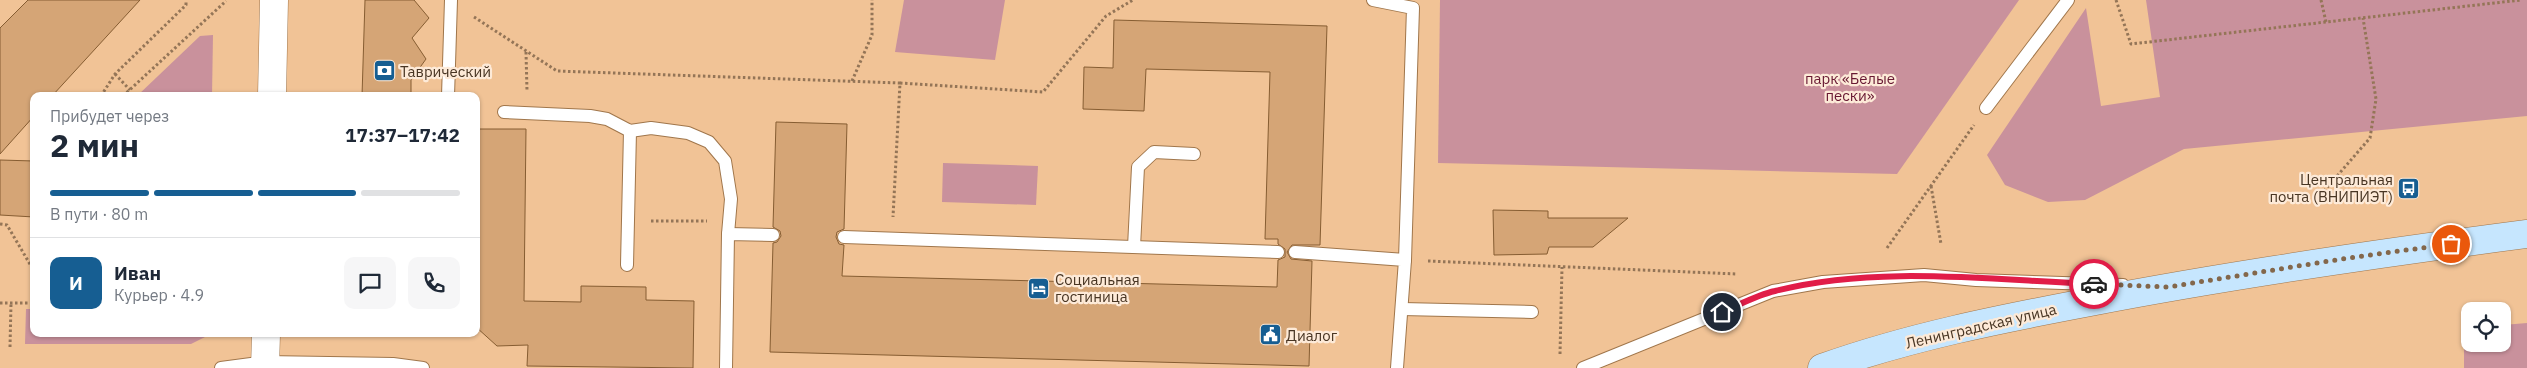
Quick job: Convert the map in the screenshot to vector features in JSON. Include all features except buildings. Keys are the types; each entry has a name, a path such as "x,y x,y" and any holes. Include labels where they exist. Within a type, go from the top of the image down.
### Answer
{"main road":[{"name":"Ленинградская улица","path":"1822,368 1910,341 2010,317 2168,287 2348,258 2527,234"}],"street":[{"path":"272,92 274,0"},
{"path":"265,365 266,337"}],"lane":[{"path":"448,92 452,0"},
{"path":"1373,0 1413,8 1405,260 1397,368"},
{"path":"1986,108 2068,0"},
{"path":"504,112 590,116 607,119 630,131 651,128 688,133 709,142 725,161 731,199 728,234 726,368"},
{"path":"626,265 630,131"},
{"path":"1134,247 1138,167 1154,152 1194,154"},
{"path":"728,234 773,235"},
{"path":"844,237 1278,252"},
{"path":"1296,252 1405,260"},
{"path":"1584,368 1773,291 1823,282 1924,275 1976,280 2168,287"},
{"path":"1402,309 1532,312"},
{"path":"222,368 265,365 394,364 424,368"}],"path":[{"path":"104,92 115,74 186,5 186,0"},
{"path":"852,81 872,35 872,0"},
{"path":"471,15 557,71 900,83 1043,92 1106,16 1133,0"},
{"path":"2116,0 2131,44 2521,0"},
{"path":"2322,0 2326,22"},
{"path":"128,92 226,1"},
{"path":"2324,192 2370,138 2376,99 2363,18"},
{"path":"526,51 527,97"},
{"path":"115,74 130,90"},
{"path":"892,238 900,83"},
{"path":"1886,248 1986,108"},
{"path":"1931,186 1941,244"},
{"path":"651,221 709,221"},
{"path":"0,224 7,225 30,264"},
{"path":"1405,260 1737,274"},
{"path":"1560,354 1562,267"},
{"path":"0,303 30,303"},
{"path":"10,347 11,303"}],"green space":[{"path":"904,0 1005,0 995,60 895,52"},
{"name":"парк «Белые пески»","path":"1440,0 2019,0 1897,174 1438,163"},
{"path":"2146,0 2527,0 2527,116 2184,149 2085,200 2048,202 2005,185 1987,155 2086,8 2101,106 2160,97"},
{"path":"213,35 212,92 141,92 200,36"},
{"path":"943,163 1038,166 1036,205 942,202"},
{"path":"26,309 30,309 30,337 205,337 191,344 25,344"},
{"path":"2527,323 2527,368 2464,368 2464,352 2511,352 2511,324"}],"way so far":[{"path":"2094,284 2168,287 2348,258 2451,244"}],"place":[{"name":"Таврический","path":"384,71"},
{"name":"Центральная почта (ВНИПИЭТ)","path":"2409,188"},
{"name":"Социальная гостиница","path":"1039,288"},
{"name":"Диалог","path":"1270,335"}],"route":[{"path":"1722,312 1773,291 1823,282 1924,275 1976,280 2094,284"}]}
